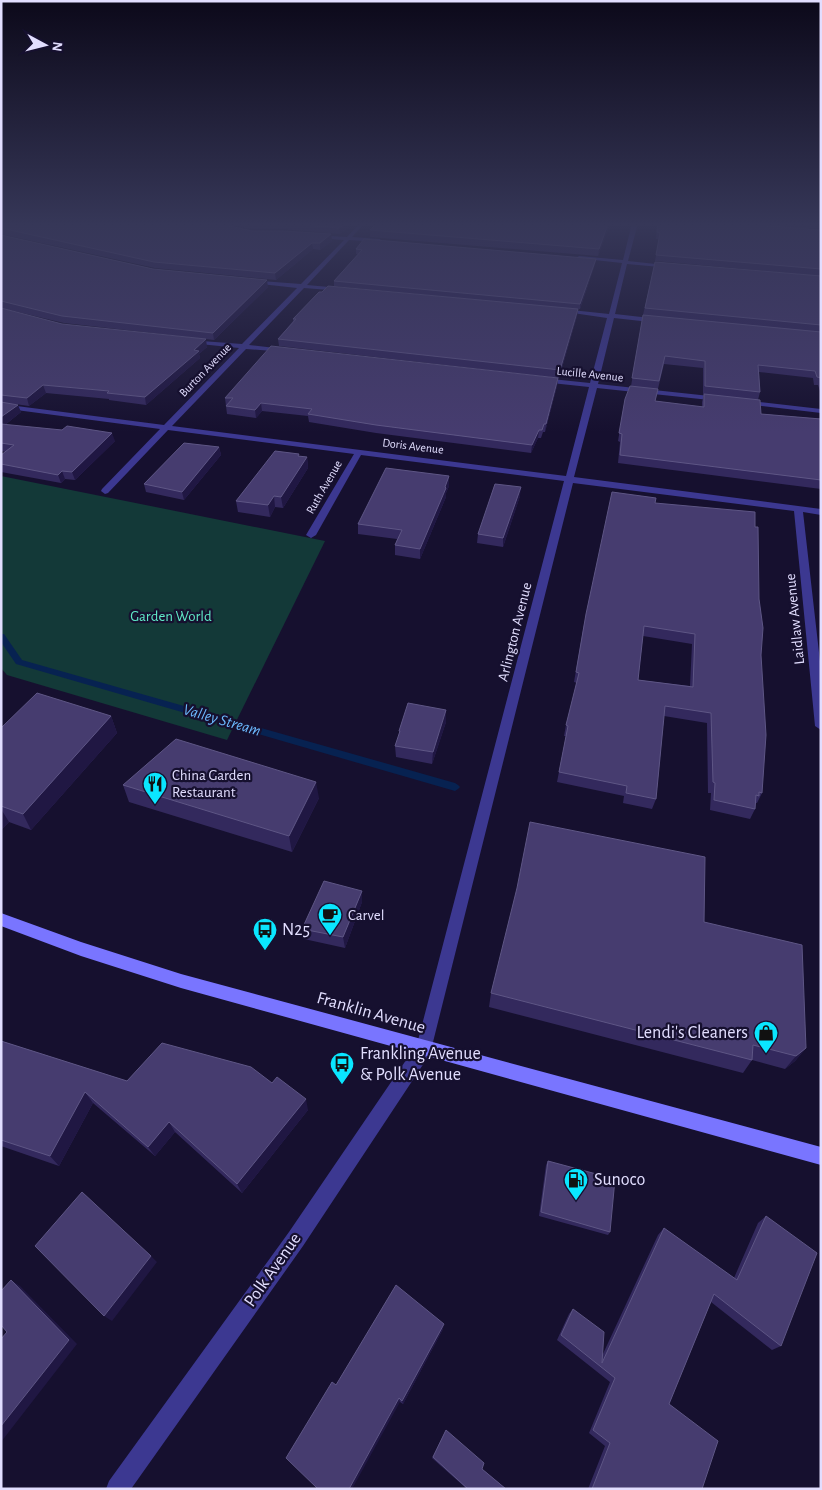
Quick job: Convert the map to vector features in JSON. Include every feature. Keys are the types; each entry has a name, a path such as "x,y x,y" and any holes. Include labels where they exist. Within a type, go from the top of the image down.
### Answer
{"main road":[{"name":"Franklin Avenue","path":"1,918 81,949 181,981 821,1156"}],"street":[{"name":"Burton Avenue","path":"105,491 296,293"},
{"name":"Arlington Avenue","path":"424,1048 617,293"},
{"path":"553,310 668,321"},
{"path":"178,340 292,352"},
{"name":"Lucille Avenue","path":"535,379 821,411"},
{"name":"Doris Avenue","path":"1,406 821,512"},
{"name":"Ruth Avenue","path":"311,535 359,452"},
{"name":"Laidlaw Avenue","path":"798,509 821,726"},
{"name":"Polk Avenue","path":"117,1489 296,1239 424,1048"}],"green space":[{"name":"Garden World","path":"1,476 325,541 227,740 7,675 1,668"}],"building":[{"path":"1,293 254,293 213,333 62,316 1,301"},
{"path":"318,293 399,293 578,309 560,370 278,339 296,319 293,319"},
{"path":"457,293 584,293 580,304"},
{"path":"648,293 821,293 821,325 645,308"},
{"path":"1,308 62,324 206,339 194,350 199,351 145,397 107,393 109,391 43,385 27,398 1,395"},
{"path":"643,315 821,332 821,378 817,377 815,371 758,365 760,392 705,386 705,361 665,356 659,381 632,378"},
{"path":"271,346 558,378 546,424 544,424 542,430 539,430 532,445 376,425 308,414 312,409 261,403 255,410 226,406 233,398 225,398"},
{"path":"630,386 658,389 655,401 704,407 704,394 760,400 761,414 821,419 821,480 620,455 622,434 619,433 625,399"},
{"path":"1,402 18,405 1,417"},
{"path":"1,424 62,430 67,426 112,433 72,472 62,471 58,475 1,464 1,455 14,445 1,443"},
{"path":"184,443 219,447 182,492 144,484"},
{"path":"275,451 307,457 281,497 274,496 268,505 236,501"},
{"path":"386,468 449,476 446,488 420,549 395,545 402,530 358,524"},
{"path":"495,484 521,487 503,538 478,534"},
{"path":"612,492 656,498 655,503 755,512 755,527 758,527 759,599 763,628 761,655 766,735 762,793 759,792 759,796 756,795 755,809 714,800 715,783 713,782 711,713 665,706 656,799 626,793 627,786 559,772 568,726 566,725 579,673 576,672 586,614","holes":["644,626 695,634 693,687 638,680"]},
{"path":"37,693 111,716 23,814 1,806 1,728"},
{"path":"408,703 446,710 433,752 395,746"},
{"path":"176,739 316,782 289,836 123,785"},
{"path":"530,822 705,857 704,922 802,945 806,1048 796,1056 753,1045 752,1060 491,993 517,888"},
{"path":"324,881 362,891 343,937 302,929"},
{"path":"1,1041 127,1081 162,1043 251,1067 272,1083 277,1077 306,1099 237,1184 169,1122 148,1147 85,1092 50,1156 1,1140"},
{"path":"548,1161 615,1179 610,1232 541,1212"},
{"path":"82,1192 151,1256 104,1316 35,1246"},
{"path":"766,1216 817,1253 781,1346 714,1294 669,1404 718,1441 702,1489 592,1489 610,1443 593,1430 615,1378 561,1335 573,1309 604,1332 602,1363 664,1228 737,1280"},
{"path":"11,1280 69,1340 1,1426 1,1339 7,1332 1,1325 1,1291"},
{"path":"396,1285 444,1324 402,1401 399,1398 349,1489 318,1489 286,1458 332,1382 336,1385"},
{"path":"446,1430 484,1463 482,1469 506,1489 468,1489 433,1457"}],"waterway":[{"name":"Valley Stream","path":"1,636 19,662 455,787"}],"place":[{"name":"China Garden Restaurant","path":"155,805"},
{"name":"Carvel","path":"330,936"},
{"name":"N25","path":"265,951"},
{"name":"Lendi's Cleaners","path":"766,1054"},
{"name":"Frankling Avenue & Polk Avenue","path":"342,1085"},
{"name":"Sunoco","path":"576,1201"}]}
